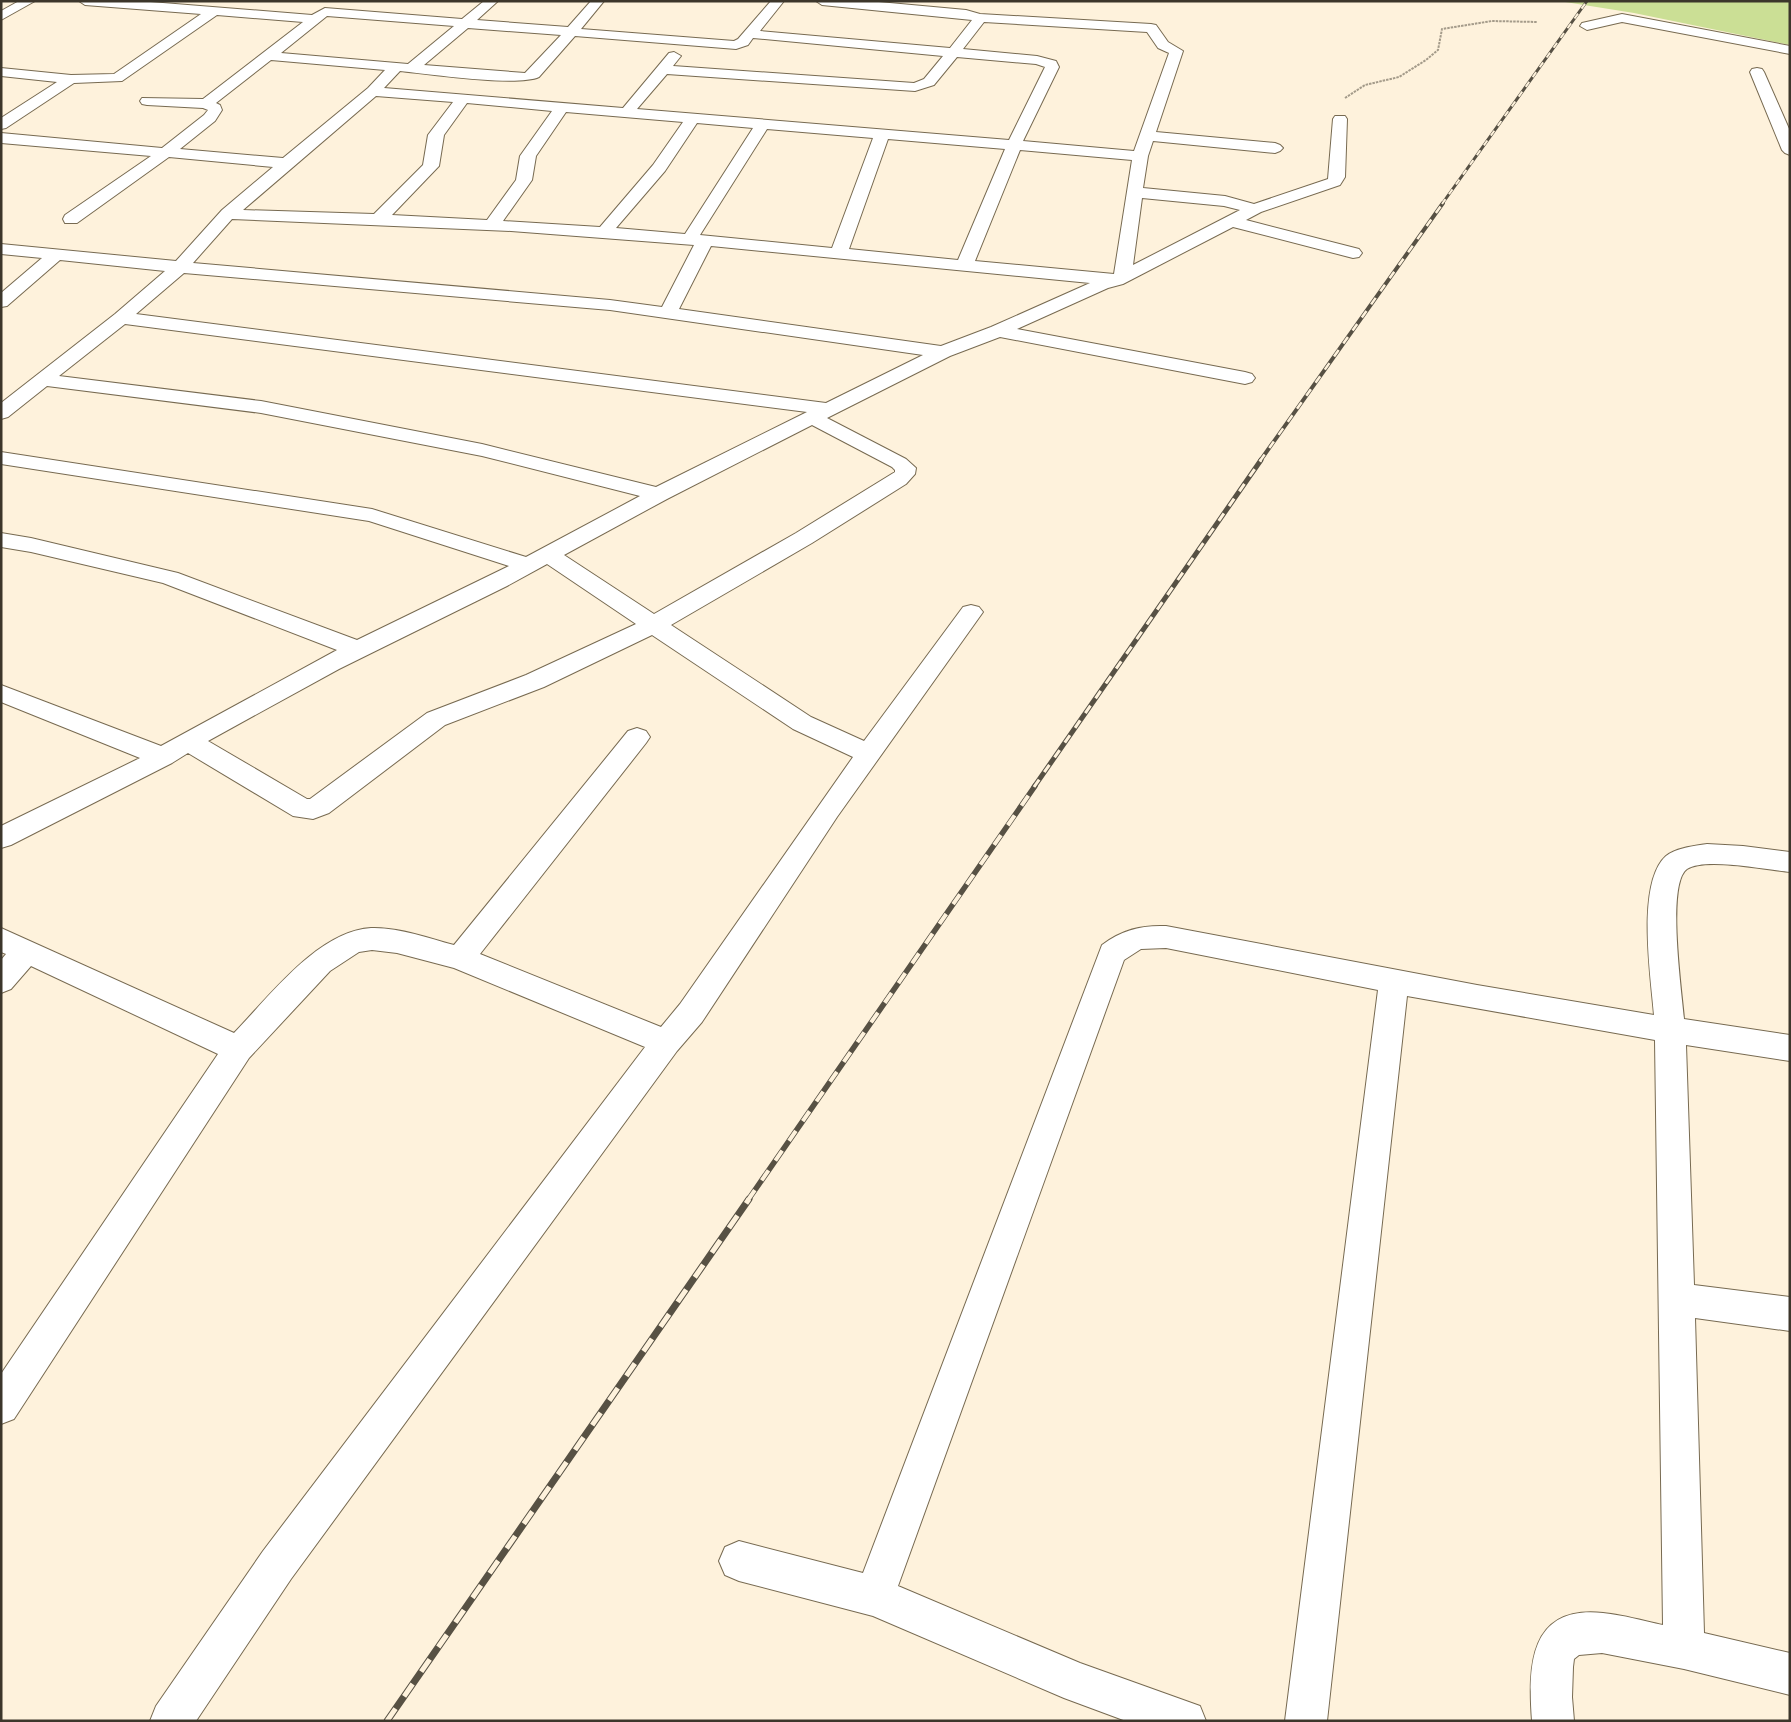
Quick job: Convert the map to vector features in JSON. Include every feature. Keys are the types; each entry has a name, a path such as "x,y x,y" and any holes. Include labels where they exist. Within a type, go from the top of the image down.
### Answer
{"street":[{"path":"1,16 29,1"},
{"path":"85,1 214,11 462,24 736,45 743,42 778,1"},
{"path":"206,104 339,1"},
{"path":"412,68 462,24 492,1"},
{"path":"270,56 528,77 534,74 598,1"},
{"path":"822,1 874,4 979,18 1151,28 1163,45 1176,51 1140,156 1136,192 1120,278"},
{"path":"929,1 959,14"},
{"path":"1,72 71,79 111,79 123,76 214,11"},
{"path":"663,69 915,87 929,82 977,24 979,18"},
{"path":"1587,26 1622,18 1790,50"},
{"path":"750,34 1037,60 1051,64 1052,67 1014,145 964,266"},
{"path":"627,112 686,41"},
{"path":"1,413 120,318 180,267 228,214 373,91 396,67"},
{"path":"1757,72 1790,150"},
{"path":"1,125 71,79"},
{"path":"373,91 1140,156"},
{"path":"379,219 431,166 436,136 464,98"},
{"path":"71,219 165,153 214,113 215,108 206,104 147,101"},
{"path":"491,226 524,180 528,156 562,107"},
{"path":"604,232 659,168 693,118"},
{"path":"1,838 163,757 188,741 357,649 499,581 658,494 943,352 998,331 1102,284 1120,278 1255,209 1334,182 1337,177 1340,119"},
{"path":"668,313 697,240 763,124"},
{"path":"839,252 882,135"},
{"path":"1146,136 1275,148"},
{"path":"1,138 286,163"},
{"path":"1136,192 1225,200 1255,209"},
{"path":"228,214 379,219 604,232 839,252 964,266 1120,278"},
{"path":"1231,221 1353,253"},
{"path":"1,249 180,267 610,305 943,352"},
{"path":"1,302 57,254"},
{"path":"120,318 821,414 906,468 905,474 899,480 804,538 653,625 535,681 436,719 320,806 312,809 302,808 188,741"},
{"path":"998,331 1245,378"},
{"path":"41,380 261,407 482,450 658,494"},
{"path":"1,458 372,515 538,560 653,625 802,723 869,754"},
{"path":"1,540 31,545 170,578 357,649"},
{"path":"171,1721 277,1565 666,1042 691,1013 828,810 971,612"},
{"path":"1,693 163,757"},
{"path":"460,958 637,737"},
{"path":"1684,1649 1670,1031 1662,897 1669,871 1682,858 1707,853 1790,862"},
{"path":"874,1596 1112,953 1127,941 1141,936 1166,937 1394,982 1670,1031 1790,1048"},
{"path":"1,1406 238,1049 320,963 352,942 372,939 397,942 460,958 666,1042"},
{"path":"1,981 14,945 238,1049"},
{"path":"1306,1721 1394,982"},
{"path":"1676,1299 1790,1314"},
{"path":"739,1561 874,1596 1078,1683 1185,1721"},
{"path":"1552,1721 1552,1667 1556,1648 1570,1635 1602,1633 1684,1649 1790,1674"}],"path":[{"path":"1340,119 1343,100 1365,84 1399,77 1438,50 1442,30 1492,21 1537,22"}],"shaded area":[{"path":"1559,1 1790,1 1790,45 1634,13"}],"railway":[{"path":"1442,204 1587,1"},
{"path":"1260,461 1443,203"},
{"path":"1034,787 1261,460"},
{"path":"748,1200 1035,786"},
{"path":"387,1721 749,1199"}]}
